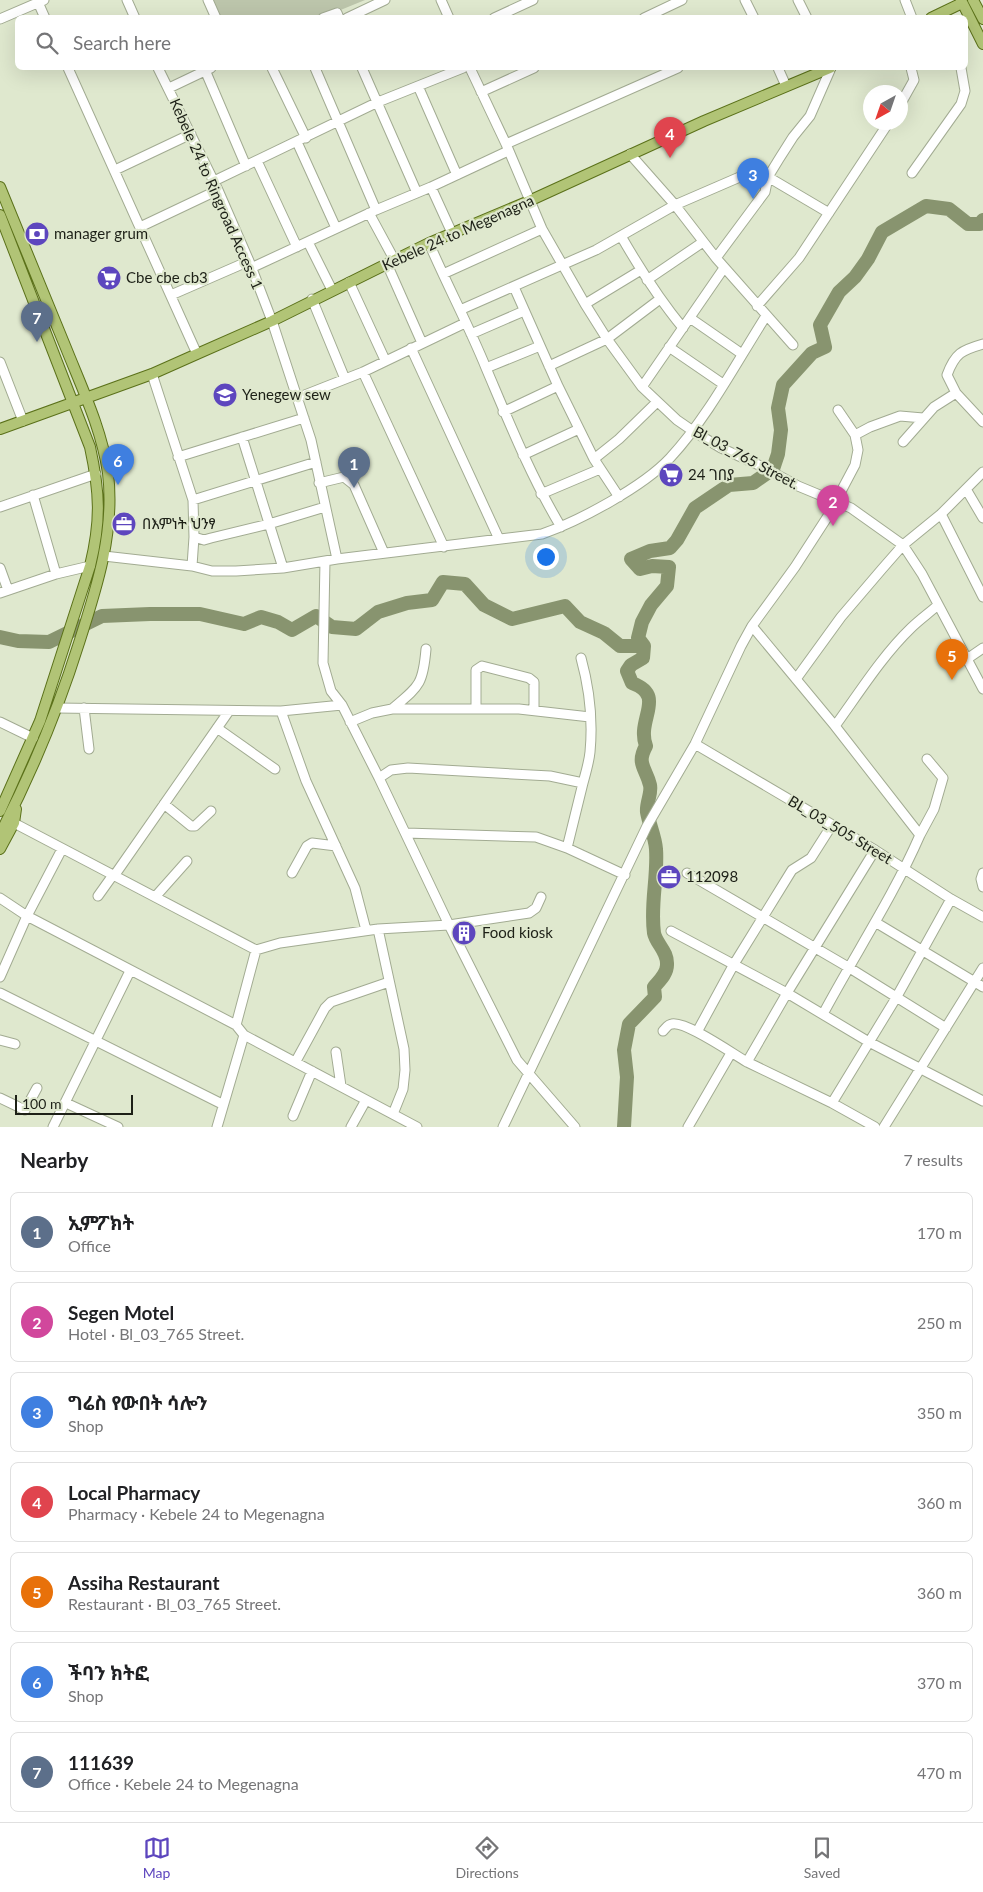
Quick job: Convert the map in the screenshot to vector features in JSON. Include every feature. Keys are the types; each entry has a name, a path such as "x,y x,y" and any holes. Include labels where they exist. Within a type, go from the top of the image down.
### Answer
{"main road":[{"path":"937,15 965,1"},
{"path":"965,1 967,15"},
{"path":"965,1 983,19"},
{"path":"968,18 983,44"},
{"name":"Kebele 24 to Megenagna","path":"74,403 152,374 272,321 312,299 391,263 429,243 825,70"},
{"path":"0,188 96,426 107,470 110,498 104,556 91,606 74,659 43,745 0,834"},
{"path":"0,214 90,447 96,474 99,516 90,566 76,611 33,738 0,811"},
{"path":"0,429 74,403"},
{"path":"66,640 79,643"},
{"path":"0,849 14,823 17,802"}],"street":[{"path":"127,0 134,15"},
{"path":"208,0 215,15"},
{"path":"353,15 385,0"},
{"path":"441,0 448,15"},
{"path":"500,15 532,0"},
{"path":"650,15 682,0"},
{"path":"745,0 752,15"},
{"path":"798,0 806,15"},
{"path":"905,0 911,15"},
{"path":"0,19 40,1 44,15"},
{"path":"69,70 197,354"},
{"name":"Kebele 24 to Ringroad Access 1","path":"159,70 216,186 250,264 272,321 304,418 316,462 319,483 337,559"},
{"path":"169,88 206,70"},
{"path":"208,70 246,166"},
{"path":"273,70 336,228"},
{"path":"315,70 373,211 422,343"},
{"path":"363,70 417,192"},
{"path":"140,227 216,186 246,166 378,102 458,70"},
{"name":"Bl_03_765 Street.","path":"471,70 507,147 542,230 561,266 607,339 642,386 677,420 693,431 721,448 763,467 798,486 851,508 903,545 922,574 983,688"},
{"path":"481,92 530,70"},
{"path":"171,295 297,248 373,211 431,187 507,147 674,70"},
{"path":"779,70 786,86"},
{"path":"716,258 764,192 768,178 792,137 810,116 829,70"},
{"path":"908,91 914,80 912,70"},
{"path":"912,173 961,104 965,91 961,70"},
{"path":"418,86 456,175"},
{"path":"757,306 800,258 884,130"},
{"path":"115,170 190,134"},
{"path":"630,154 675,205 724,268 793,345"},
{"path":"257,161 297,248"},
{"path":"460,310 596,250 675,205 742,176 752,175 768,178 829,213"},
{"path":"431,187 452,233"},
{"path":"442,274 542,230"},
{"path":"621,236 647,280 683,328"},
{"path":"308,242 332,290"},
{"path":"647,280 703,242"},
{"path":"429,243 541,494 561,527"},
{"path":"642,386 724,268"},
{"path":"585,304 641,270"},
{"path":"349,282 385,360"},
{"path":"514,287 579,429 594,459 619,497"},
{"path":"549,366 607,339 660,298"},
{"path":"312,299 345,380"},
{"path":"471,334 524,311"},
{"path":"104,556 220,571 283,568 337,559 542,534 561,527 619,497 669,460 693,431 766,316"},
{"path":"690,318 742,354"},
{"path":"298,398 363,372 465,323"},
{"path":"983,344 960,352 954,359 947,375 956,393 983,422"},
{"path":"486,368 540,346"},
{"path":"411,348 499,539"},
{"path":"669,348 723,384"},
{"path":"0,362 23,421"},
{"path":"363,372 444,547"},
{"path":"152,374 193,500 194,537 192,566"},
{"path":"503,412 558,386"},
{"path":"903,442 934,407 956,393"},
{"path":"594,459 619,440 657,402"},
{"path":"503,1127 647,826 695,744 752,626 795,567 828,516 855,465 858,450 856,435 838,410"},
{"path":"856,435 870,427 900,416 923,418"},
{"path":"178,457 304,418"},
{"path":"523,455 579,429"},
{"path":"242,437 283,568"},
{"path":"193,500 316,462"},
{"path":"541,494 600,469"},
{"path":"796,679 841,617 903,545 941,514 983,472"},
{"path":"0,507 96,474"},
{"path":"319,483 344,477 354,485 384,553"},
{"path":"966,489 983,518"},
{"path":"33,495 56,574"},
{"path":"194,537 204,540 269,524 325,507"},
{"path":"941,514 983,597"},
{"path":"325,561 323,663 331,691 342,704 516,1060 575,1127"},
{"path":"0,568 4,591 56,574 90,566"},
{"path":"835,726 877,668 911,627 938,605"},
{"path":"752,626 835,726 920,835"},
{"path":"968,659 983,648"},
{"path":"392,709 421,680 424,672 426,649"},
{"path":"567,848 590,752 590,717 586,674 581,658"},
{"path":"476,708 476,670 482,666 530,678 534,682 534,710"},
{"path":"57,708 281,711 342,704"},
{"path":"84,708 89,749"},
{"path":"350,722 392,709 476,708 534,710 590,717"},
{"path":"98,896 229,711"},
{"path":"281,711 306,780 355,888 366,930"},
{"path":"0,722 33,738"},
{"path":"217,728 275,768"},
{"name":"BL_03_505 Street","path":"695,744 875,850 983,917"},
{"path":"823,1014 848,967 905,870 934,809 943,778 927,759"},
{"path":"379,778 391,770 408,768 550,776 584,783"},
{"path":"164,804 191,826 195,826 211,811"},
{"path":"14,823 256,950 280,943 366,930 449,925 529,913 536,908 541,897"},
{"path":"697,1032 734,964 792,870 811,858 832,825"},
{"path":"406,833 536,837 567,848 625,874"},
{"path":"292,873 307,846 312,843 336,846"},
{"path":"0,977 27,916 62,849"},
{"path":"747,1062 813,948 875,850"},
{"path":"154,897 187,861"},
{"path":"687,873 848,967 946,1028"},
{"path":"983,873 980,879 983,888"},
{"path":"0,898 27,916 236,1026 244,1035 417,1127"},
{"path":"832,1103 896,998 952,899"},
{"path":"875,922 979,984"},
{"path":"378,929 404,1049 405,1070 403,1089 393,1114"},
{"path":"672,931 787,993 869,1042 983,1101"},
{"path":"236,1026 256,950"},
{"path":"884,1127 946,1028 979,984 983,968"},
{"path":"53,1127 130,971"},
{"path":"296,1061 330,1002 389,982"},
{"path":"0,993 222,1104"},
{"path":"663,1031 673,1023 680,1024 747,1062 832,1103 875,1127"},
{"path":"217,1127 222,1104 244,1035"},
{"path":"0,1040 15,1044"},
{"path":"336,1052 341,1086"},
{"path":"688,1127 731,1053"},
{"path":"293,1116 312,1070"},
{"path":"0,1098 25,1110 37,1088"},
{"path":"351,1127 366,1100"},
{"path":"66,1103 118,1127"}],"green space":[{"path":"205,0 365,0 328,15 213,15"}],"waterway":[{"path":"624,1127 627,1077 624,1050 629,1024 655,997 654,987 667,968 666,956 654,933 656,849 647,812 650,785 642,762 646,746 644,736 649,702 648,695 642,688 632,683 627,671 631,665 643,658 644,646 638,638 642,622 651,605 667,586 669,567 652,566 640,569 631,559 650,551 670,548 677,540 695,508 729,485 753,483 773,469 778,454 781,430 778,408 783,385 812,353 825,347 820,325 839,292 855,277 868,259 882,232 926,206 949,209 968,224 980,224 983,220"},
{"path":"0,637 18,641 49,642 102,616 150,614 200,614 244,624 261,617 278,622 292,630 316,616 332,627 356,629 378,612 407,603 432,600 443,582 465,584 484,605 512,619 565,606 580,622 604,633 620,646 644,646"}],"place":[{"name":"Local Pharmacy","path":"670,158"},
{"name":"ግሬስ የውበት ሳሎን","path":"753,199"},
{"name":"manager grum","path":"37,234"},
{"name":"Cbe cbe cb3","path":"109,278"},
{"name":"111639","path":"37,342"},
{"name":"Yenegew sew","path":"225,395"},
{"name":"24 ገበያ","path":"671,475"},
{"name":"ችባን ክትፎ","path":"118,485"},
{"name":"ኢምፖክት","path":"354,488"},
{"name":"በእምነት ህንፃ","path":"124,524"},
{"name":"Segen Motel","path":"833,526"},
{"name":"Assiha Restaurant","path":"952,680"},
{"name":"112098","path":"669,877"},
{"name":"Food kiosk","path":"464,933"}]}
